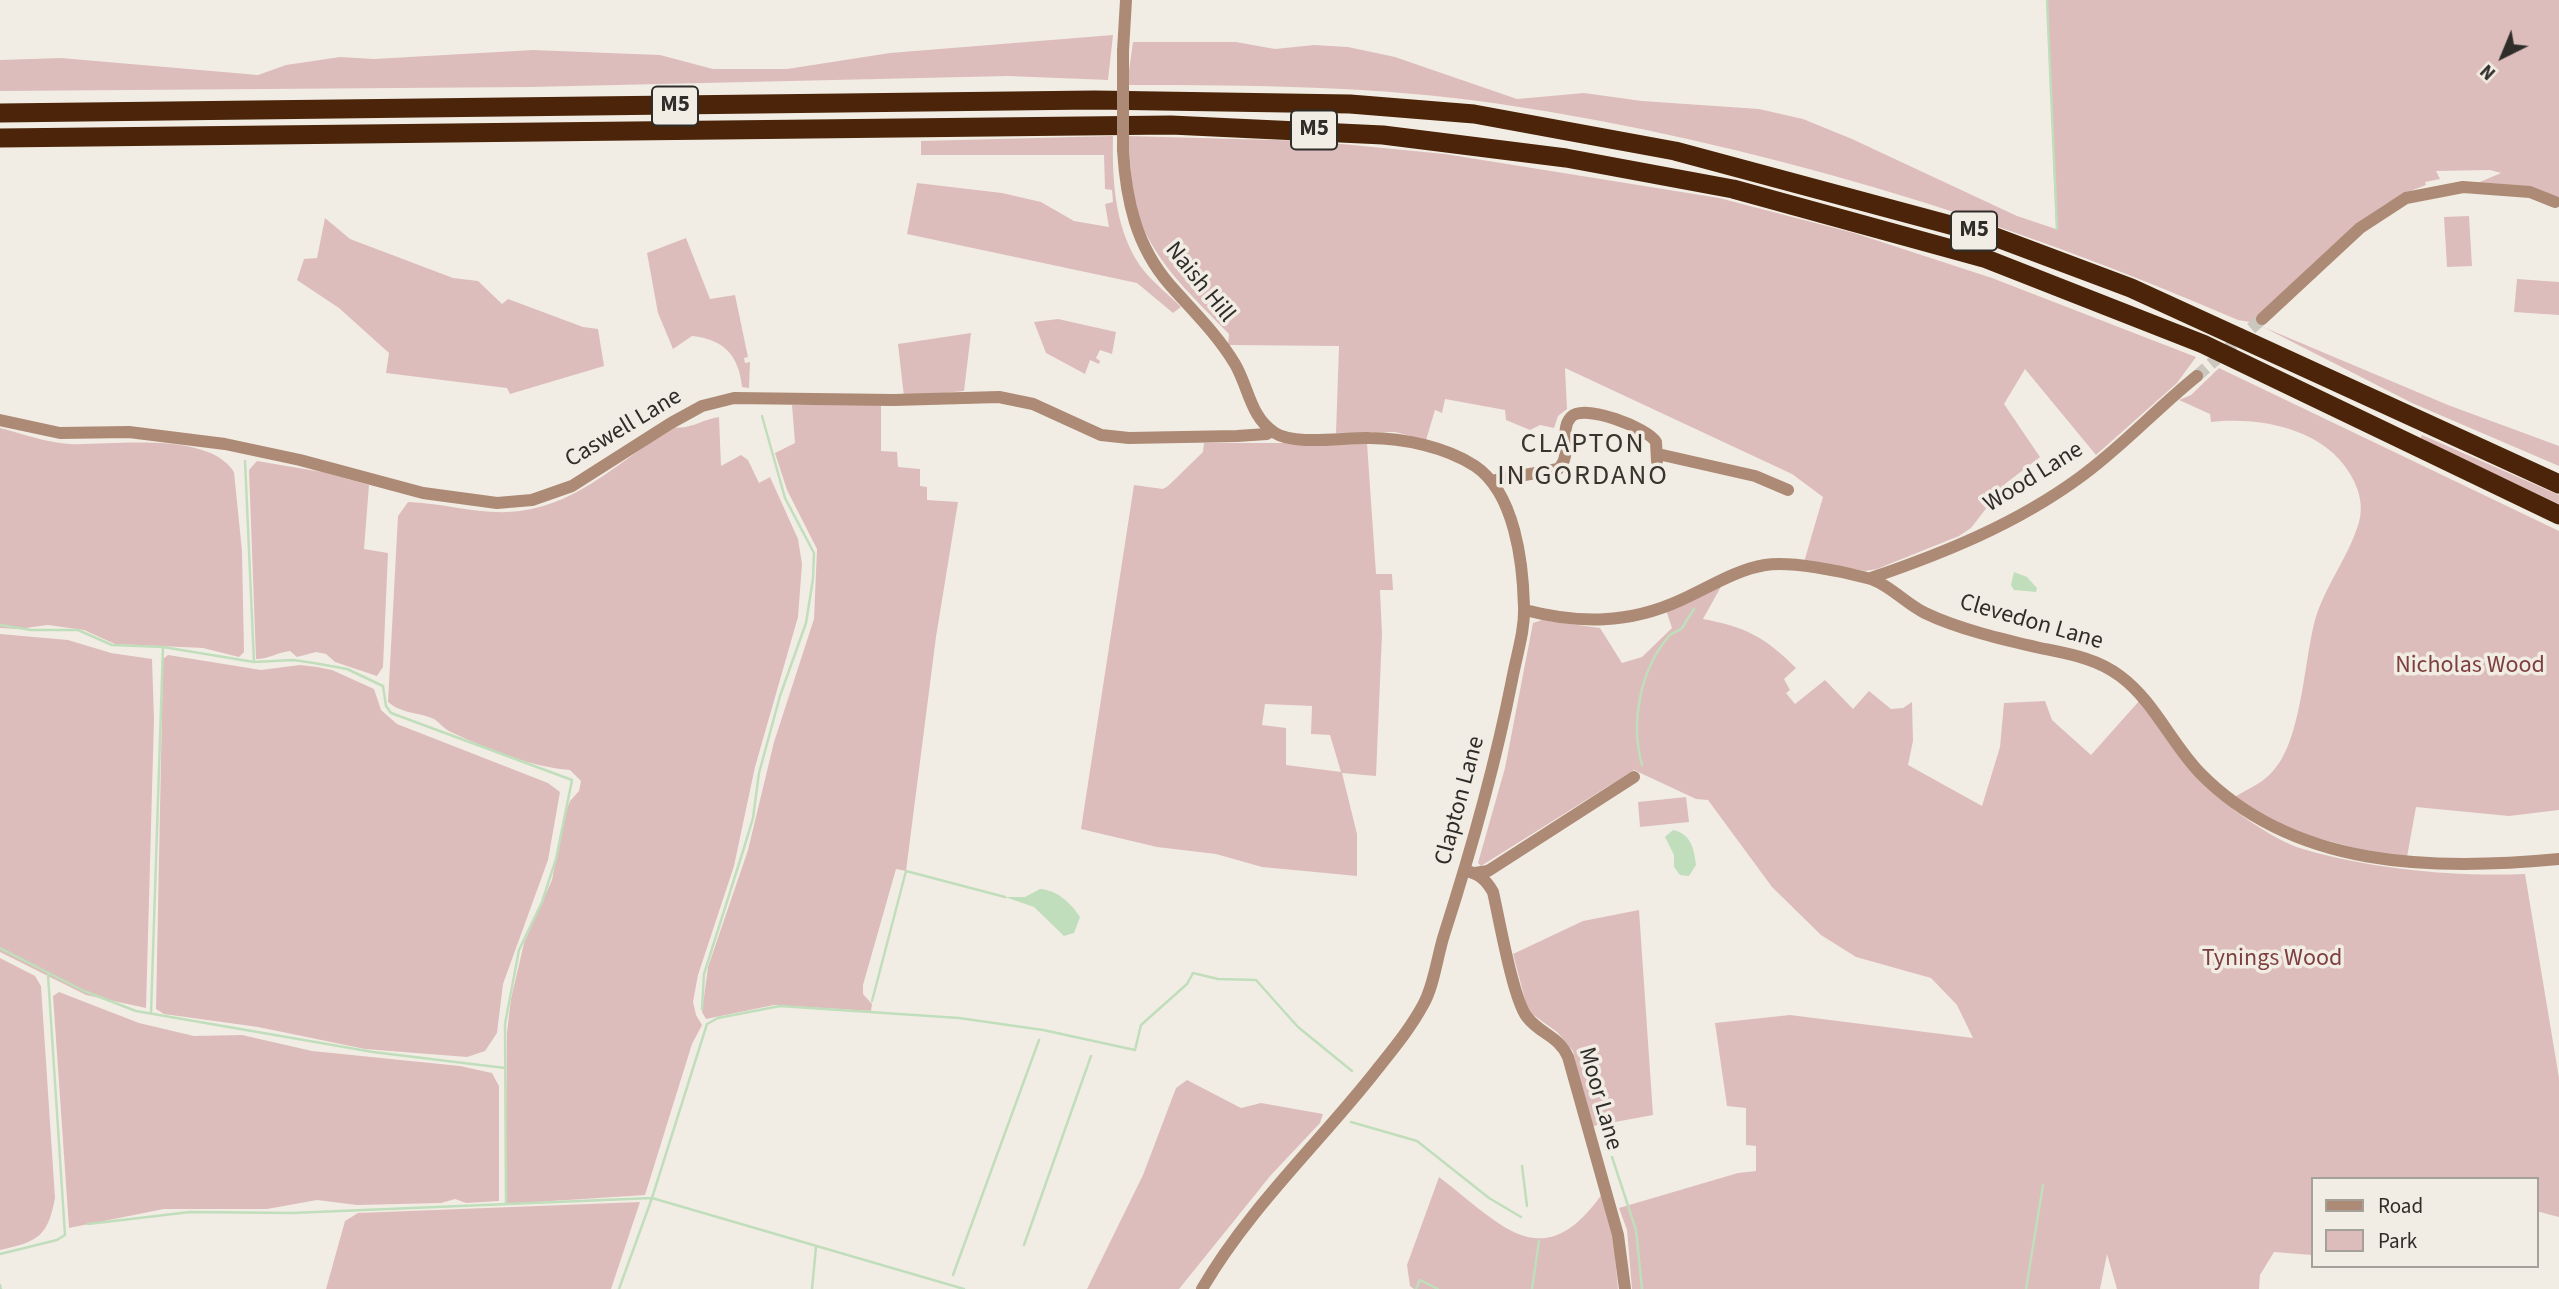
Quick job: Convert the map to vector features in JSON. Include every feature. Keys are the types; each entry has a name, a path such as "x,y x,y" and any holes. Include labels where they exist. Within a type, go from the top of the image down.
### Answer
{"highway":[{"name":"M5","path":"0,113 1095,100 1350,104 1474,114 1675,151 1995,237 2132,288 2559,484"},
{"name":"M5","path":"0,138 1171,125 1383,135 1566,158 1733,189 1984,258 2203,344 2559,515"}],"street":[{"name":"Naish Hill","path":"1126,0 1123,150 1125,187 1133,221 1150,257 1170,285 1200,314 1238,368 1258,416 1271,430"},
{"path":"2262,319 2360,228 2406,198 2463,187 2485,191 2530,192 2555,202"},
{"name":"Wood Lane","path":"1871,578 1936,554 2026,513 2080,478 2197,376"},
{"name":"Caswell Lane","path":"0,420 60,433 129,432 225,444 300,460 423,493 497,503 533,500 572,486 681,417 702,406 734,398 894,400 999,397 1033,404 1101,435 1129,438 1237,436 1267,434 1271,430"},
{"path":"1491,481 1558,469 1567,455 1569,421 1573,415 1582,413 1600,415 1647,433 1656,442 1658,457 1755,476 1788,490"},
{"name":"Clapton Lane","path":"1202,1289 1216,1265 1258,1210 1328,1131 1425,1002 1470,872 1525,610 1514,538 1502,499 1491,481 1466,461 1408,443 1372,438 1288,438 1271,430"},
{"name":"Clevedon Lane","path":"1525,610 1598,621 1622,620 1671,604 1726,577 1765,565 1871,578 1926,613 2003,639 2080,656 2112,670 2140,694 2202,775 2232,802 2285,834 2356,855 2431,864 2490,866 2559,859"},
{"path":"1470,872 1488,871 1634,777"},
{"name":"Moor Lane","path":"1470,872 1488,883 1493,892 1521,1007 1535,1025 1563,1044 1569,1057 1618,1235 1625,1289"}],"green space":[{"path":"2047,0 2559,0 2559,200 2473,185 2501,173 2490,170 2436,171 2440,179 2425,182 2426,185 2399,196 2375,211 2332,246 2250,322 2238,320 2149,283 1968,217 1877,188 1690,139 1500,104 1407,93 1268,86 1127,85 1133,42 1236,42 1275,49 1314,45 1348,47 1395,57 1517,99 1584,93 1642,101 1759,109 1803,119 2017,216 2056,229"},
{"path":"1113,35 1108,80 1008,76 530,87 0,91 0,60 61,58 258,75 286,65 340,57 374,59 533,50 660,55 713,69 787,69 890,53"},
{"path":"1113,136 1113,171 1121,225 1127,242 1145,272 1181,307 1173,313 1137,283 907,234 917,183 1002,193 1041,202 1074,221 1109,227 1105,204 1113,202 1112,190 1105,189 1104,155 921,155 921,141"},
{"path":"1127,136 1311,141 1445,154 1719,198 1854,233 1992,278 2196,357 2177,383 2096,455 2025,369 2004,404 2040,457 2005,484 1971,528 1959,536 1877,569 1865,571 1804,562 1823,497 1792,474 1565,368 1567,409 1558,416 1554,428 1540,425 1530,430 1506,420 1505,410 1445,399 1442,413 1435,410 1426,440 1395,432 1336,433 1339,346 1228,345 1229,334 1178,281 1147,235 1134,198"},
{"path":"2469,216 2472,266 2447,267 2444,217"},
{"path":"325,218 350,239 453,278 478,281 502,304 508,299 583,327 598,329 604,366 510,394 507,388 386,373 389,353 339,308 297,280 304,259 317,258"},
{"path":"686,238 710,299 735,295 748,357 744,358 745,363 750,362 749,388 742,387 733,358 721,345 692,336 673,349 658,313 647,253"},
{"path":"2517,279 2559,282 2559,315 2514,312"},
{"path":"1058,319 1116,332 1112,354 1100,350 1096,358 1100,361 1099,364 1090,360 1085,374 1046,353 1034,322"},
{"path":"2263,327 2448,405 2559,446 2559,466 2412,403"},
{"path":"971,333 964,391 904,397 898,344"},
{"name":"Nicholas Wood","path":"2219,368 2559,531 2559,810 2509,816 2416,807 2407,857 2377,854 2292,831 2233,798 2259,783 2273,771 2290,741 2314,624 2323,598 2355,535 2361,506 2354,481 2343,464 2329,449 2312,438 2273,425 2211,422 2210,414 2179,400 2191,395"},
{"path":"881,404 881,451 897,452 898,467 920,469 920,486 927,487 927,500 958,502 936,637 906,871 896,869 863,985 863,994 872,1004 871,1011 774,1005 706,1019 702,1012 708,967 748,850 774,742 814,619 817,549 787,490 775,453 795,443 792,405"},
{"path":"719,417 721,466 741,455 748,460 759,483 770,477 798,539 802,564 798,617 755,767 734,866 698,975 693,1002 702,1025 692,1044 645,1195 505,1204 507,1032 511,999 524,943 552,880 564,816 570,801 579,791 581,781 570,770 540,765 494,751 449,731 434,719 399,709 388,702 398,516 408,502 492,512 520,511 542,506 583,489 674,427 686,427"},
{"path":"0,428 69,444 181,445 203,450 221,459 234,472 242,551 244,652 239,657 203,648 115,644 84,630 48,625 18,629 0,628"},
{"path":"2422,435 2559,495 2559,504 2420,439"},
{"path":"1204,443 1367,443 1376,574 1392,574 1393,590 1380,590 1382,634 1376,776 1342,773 1357,834 1357,876 1262,867 1216,854 1157,847 1081,829 1134,485 1163,489 1203,452","holes":["1265,704 1312,706 1311,734 1330,735 1341,772 1286,765 1286,728 1262,725"]},
{"path":"257,461 322,472 369,485 364,549 388,553 383,667 377,676 335,662 326,654 316,652 297,657 290,651 256,659 249,470"},
{"name":"Tynings Wood","path":"1723,583 1703,619 1754,635 1785,657 1796,668 1784,679 1790,690 1786,693 1795,704 1825,680 1853,709 1869,691 1891,709 1903,708 1912,702 1913,741 1908,765 1982,806 2000,747 2004,703 2045,701 2052,720 2091,755 2140,700 2192,770 2216,795 2244,818 2285,842 2356,862 2413,870 2525,874 2559,1078 2559,1217 2538,1212 2538,1177 2310,1177 2310,1255 2274,1252 2260,1275 2259,1289 2117,1289 2107,1254 2100,1289 1632,1289 1627,1230 1619,1208 1738,1173 1756,1171 1756,1146 1746,1145 1746,1108 1727,1106 1715,1023 1790,1015 1973,1038 1957,1005 1931,978 1856,957 1821,935 1772,887 1708,800 1696,799 1634,770 1481,866 1478,863 1505,768 1533,623 1542,620 1600,628 1622,663 1642,657 1672,628 1666,610"},
{"path":"0,634 68,640 111,653 152,659 154,719 146,1008 86,995 0,952"},
{"path":"168,655 261,670 300,665 332,670 374,689 381,710 397,724 548,783 560,792 548,860 503,984 497,1033 485,1051 467,1057 365,1049 258,1027 164,1014 156,1009 163,659"},
{"path":"1686,797 1689,822 1640,827 1638,802"},
{"path":"1639,910 1653,1115 1588,1127 1573,1051 1557,1032 1528,1011 1513,954 1583,921"},
{"path":"0,958 35,976 41,986 55,1198 49,1221 39,1236 23,1244 0,1250"},
{"path":"59,992 139,1023 194,1036 242,1035 312,1051 460,1066 492,1073 499,1086 499,1201 466,1203 455,1199 441,1203 357,1205 317,1200 267,1209 164,1209 69,1228 53,996"},
{"path":"1187,1080 1241,1108 1261,1103 1323,1114 1320,1123 1271,1175 1179,1289 1087,1289 1143,1175 1176,1088"},
{"path":"1439,1177 1502,1225 1521,1235 1540,1238 1560,1234 1580,1220 1602,1194 1613,1232 1618,1289 1414,1289 1410,1286 1407,1265"},
{"path":"640,1202 611,1289 326,1289 345,1221 358,1213"}],"shaded area":[{"path":"2014,572 2027,577 2037,588 2036,592 2014,590 2011,585"},
{"path":"1673,830 1688,838 1693,848 1696,865 1689,876 1680,875 1674,867 1674,855 1665,837"},
{"path":"1040,889 1058,895 1068,902 1080,917 1074,933 1064,936 1034,907 1005,897 1025,897"}],"waterway":[{"path":"2047,0 2057,229"},
{"path":"702,1009 704,974 753,818 759,773 780,696 806,623 813,579 814,553 785,498 762,416"},
{"path":"245,461 254,662"},
{"path":"1642,765 1637,731 1640,697 1645,680 1659,650 1670,635 1682,628 1694,609"},
{"path":"0,625 31,630 78,630 112,645 163,647 254,662 293,660 347,669 383,686 386,706 391,713 572,780 556,859 542,902 519,950 505,1024 506,1203"},
{"path":"151,1013 163,647"},
{"path":"872,1001 906,871 1005,897"},
{"path":"0,948 84,991 136,1011 373,1052 505,1068"},
{"path":"88,1224 190,1212 292,1213 652,1198 707,1024 718,1018 780,1006 959,1018 1043,1030 1135,1050 1141,1025 1187,984 1193,973 1218,979 1256,980 1298,1027 1352,1071"},
{"path":"0,1254 57,1240 65,1235 48,975"},
{"path":"953,1275 1039,1040"},
{"path":"1024,1245 1091,1056"},
{"path":"1351,1122 1417,1141 1489,1198 1521,1217"},
{"path":"1612,1157 1636,1230 1642,1289"},
{"path":"1522,1166 1527,1206"},
{"path":"2026,1289 2043,1185"},
{"path":"619,1289 652,1198 964,1289"},
{"path":"1532,1289 1539,1241"},
{"path":"812,1289 816,1247"},
{"path":"1416,1289 1420,1280 1438,1289"},
{"path":"0,1285 1,1289"}],"tunnel":[{"path":"2197,376 2262,319"}],"district":[{"name":"CLAPTON IN GORDANO","path":"1583,462"}]}
